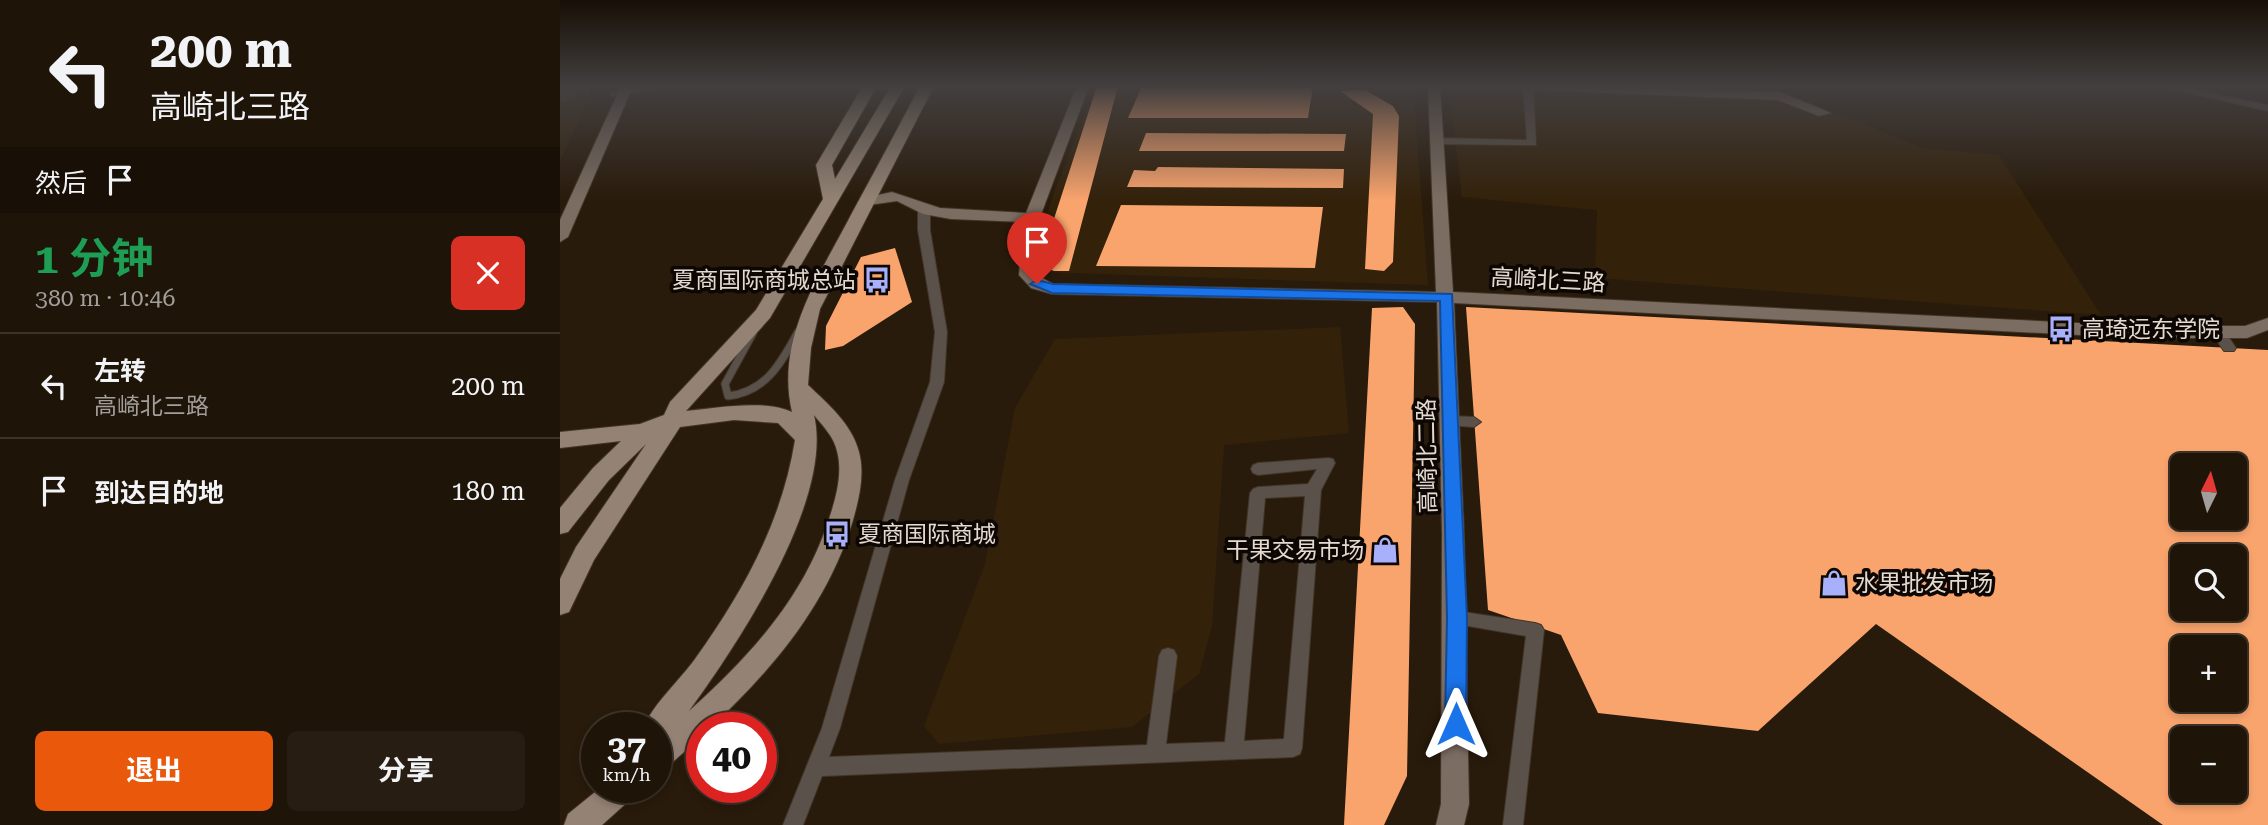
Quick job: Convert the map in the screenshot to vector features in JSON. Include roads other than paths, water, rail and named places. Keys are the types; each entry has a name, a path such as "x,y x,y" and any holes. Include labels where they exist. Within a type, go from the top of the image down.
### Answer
{"main road":[{"path":"831,200 824,165 848,124"},
{"path":"560,604 585,554 675,414 763,314 875,124"},
{"path":"670,712 726,635 765,567 795,500 807,438 798,387 804,333 811,309 908,124"},
{"path":"672,744 730,694 793,620 828,561 850,484 847,445 827,417 798,387"},
{"path":"560,525 601,474 646,430 675,414 783,416 807,438"},
{"path":"560,440 646,430"},
{"path":"560,449 629,447"},
{"path":"579,825 597,803"},
{"path":"579,825 605,803"}],"street":[{"path":"560,219 604,124"},
{"path":"560,237 606,124"},
{"name":"高崎北三路","path":"1068,124 1032,216 1027,275 1037,284 1052,289 1447,297 2118,336 2247,332 2268,324"},
{"name":"高崎北二路","path":"1437,124 1447,297 1457,618 1455,804 1450,825"},
{"path":"1438,141 1532,143 1531,124"},
{"path":"869,201 889,194 904,196 925,209 1010,218 1032,216"},
{"path":"793,825 831,728 902,480 937,382 941,332 924,230 925,209"},
{"path":"2217,332 2229,348"},
{"path":"1450,421 1474,422"},
{"path":"816,767 1293,748 1312,491 1328,463 1258,468"},
{"path":"1234,750 1258,493 1312,491"},
{"path":"1457,618 1535,630 1513,825"},
{"path":"1155,752 1168,656"}],"lane":[{"path":"763,314 725,384 723,390 728,396 750,394 764,385 811,309"}],"place":[{"name":"夏商国际商城总站","path":"877,280"},
{"name":"高琦远东学院","path":"2061,329"},
{"name":"夏商国际商城","path":"837,534"},
{"name":"干果交易市场","path":"1385,550"},
{"name":"水果批发市场","path":"1834,583"}]}
